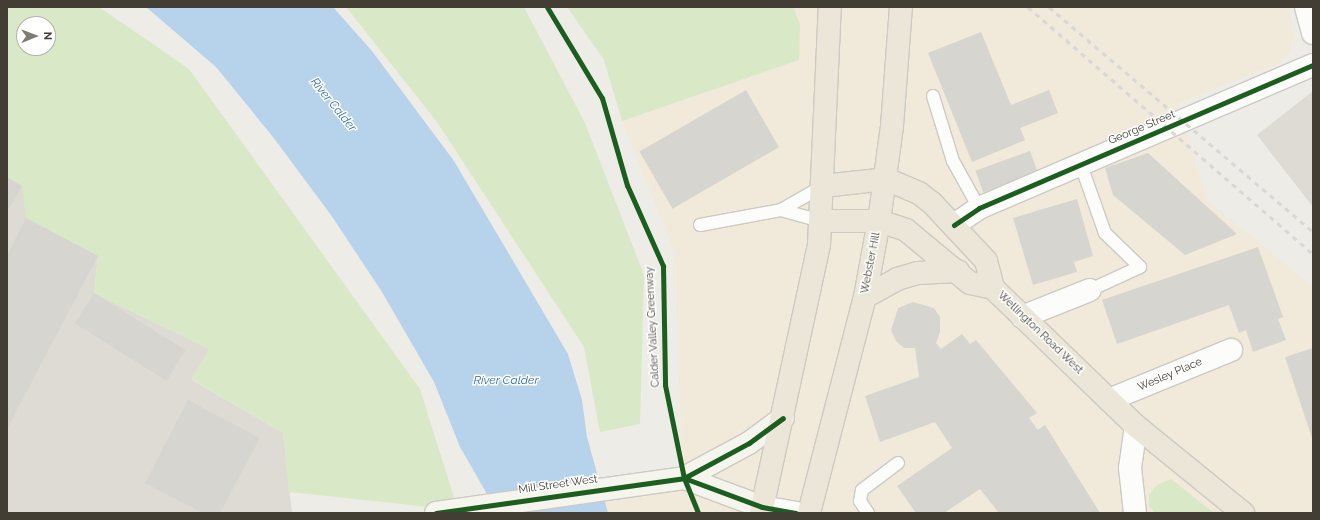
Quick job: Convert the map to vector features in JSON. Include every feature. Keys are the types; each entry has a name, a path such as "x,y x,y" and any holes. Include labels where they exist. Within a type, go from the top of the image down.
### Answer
{"highway":[{"path":"762,510 783,418 818,245 823,186 830,7"},
{"name":"Webster Hill","path":"809,513 865,296 879,221 886,179 901,7"},
{"path":"823,186 886,179"},
{"name":"Wellington Road West","path":"886,179 919,193 954,225 986,261 993,288 1022,317 1136,426 1243,513"},
{"path":"821,221 879,221 906,230 958,271 970,283 993,288"},
{"path":"865,296 897,279 918,273 958,271"}],"street":[{"path":"1306,7 1313,33"},
{"name":"George Street","path":"979,208 1080,165 1312,61"},
{"path":"954,225 979,208"},
{"path":"1022,317 1090,290"},
{"name":"Wesley Place","path":"1109,400 1231,350"},
{"name":"Mill Street West","path":"441,512 684,478 749,443 783,418"},
{"path":"1134,513 1130,468 1136,426"},
{"name":"Mill Street West","path":"684,478 762,510"},
{"path":"762,510 795,513"}],"lane":[{"path":"933,96 953,161 979,208"},
{"path":"1080,165 1105,232 1140,267 1090,290"},
{"path":"700,225 781,210 823,186"},
{"path":"781,210 821,221"},
{"path":"868,513 860,500 862,490 898,463"}],"shaded area":[{"path":"793,7 1289,7 1294,36 1290,52 1280,63 1178,103 1208,201 1313,287 1313,513 436,513 683,478 674,251 622,121 798,60 800,24"},
{"path":"1313,91 1313,207 1257,135"},
{"path":"7,177 22,186 98,256 94,293 209,349 192,380 283,433 292,513 7,513"}],"green space":[{"path":"7,7 99,7 189,69 420,389 458,510 289,492 283,433 191,379 209,349 94,293 98,256 26,218 22,186 7,177"},
{"path":"346,7 524,7 585,123 644,275 640,424 600,432 584,347 437,122"},
{"path":"567,7 793,7 800,24 799,60 622,121 604,60"},
{"path":"1171,479 1214,513 1155,513 1149,506 1149,495 1157,485"}],"water":[{"name":"River Calder","path":"146,7 333,7 372,51 454,161 568,354 582,400 587,437 608,513 498,513 460,447 434,382 382,292 331,215 273,137 216,67"}],"building":[{"path":"981,32 1011,105 1049,90 1058,113 1020,128 1025,140 972,162 928,53"},
{"path":"746,90 779,147 672,209 639,152"},
{"path":"1030,151 1038,173 983,192 975,171"},
{"path":"1148,153 1237,234 1185,255 1113,195 1105,168"},
{"path":"7,177 22,186 7,212"},
{"path":"1077,199 1093,256 1074,262 1077,272 1033,285 1013,218"},
{"path":"26,218 98,256 7,429 7,255"},
{"path":"1258,247 1283,317 1278,319 1286,340 1253,352 1246,330 1239,333 1229,305 1117,344 1102,300"},
{"path":"94,293 186,350 167,381 75,324"},
{"path":"913,302 934,308 940,317 940,332 936,343 941,349 962,334 970,344 976,340 1037,413 1029,418 1038,430 1045,425 1100,513 999,513 980,489 944,513 916,513 897,486 952,448 935,422 880,442 865,396 919,377 915,348 904,348 896,341 891,330 898,308"},
{"path":"1313,348 1313,441 1285,357"},
{"path":"188,400 260,438 220,513 203,513 145,483"}],"railway":[{"path":"1028,7 1313,254"},
{"path":"1049,7 1313,232"}],"cycle path":[{"name":"Calder Valley Greenway","path":"547,7 602,98 627,185 663,266 665,385 684,478 698,513"},
{"path":"954,225 979,208 1313,65"},
{"path":"436,513 684,478 749,443 783,418"},
{"path":"684,478 762,507 795,513"}]}
